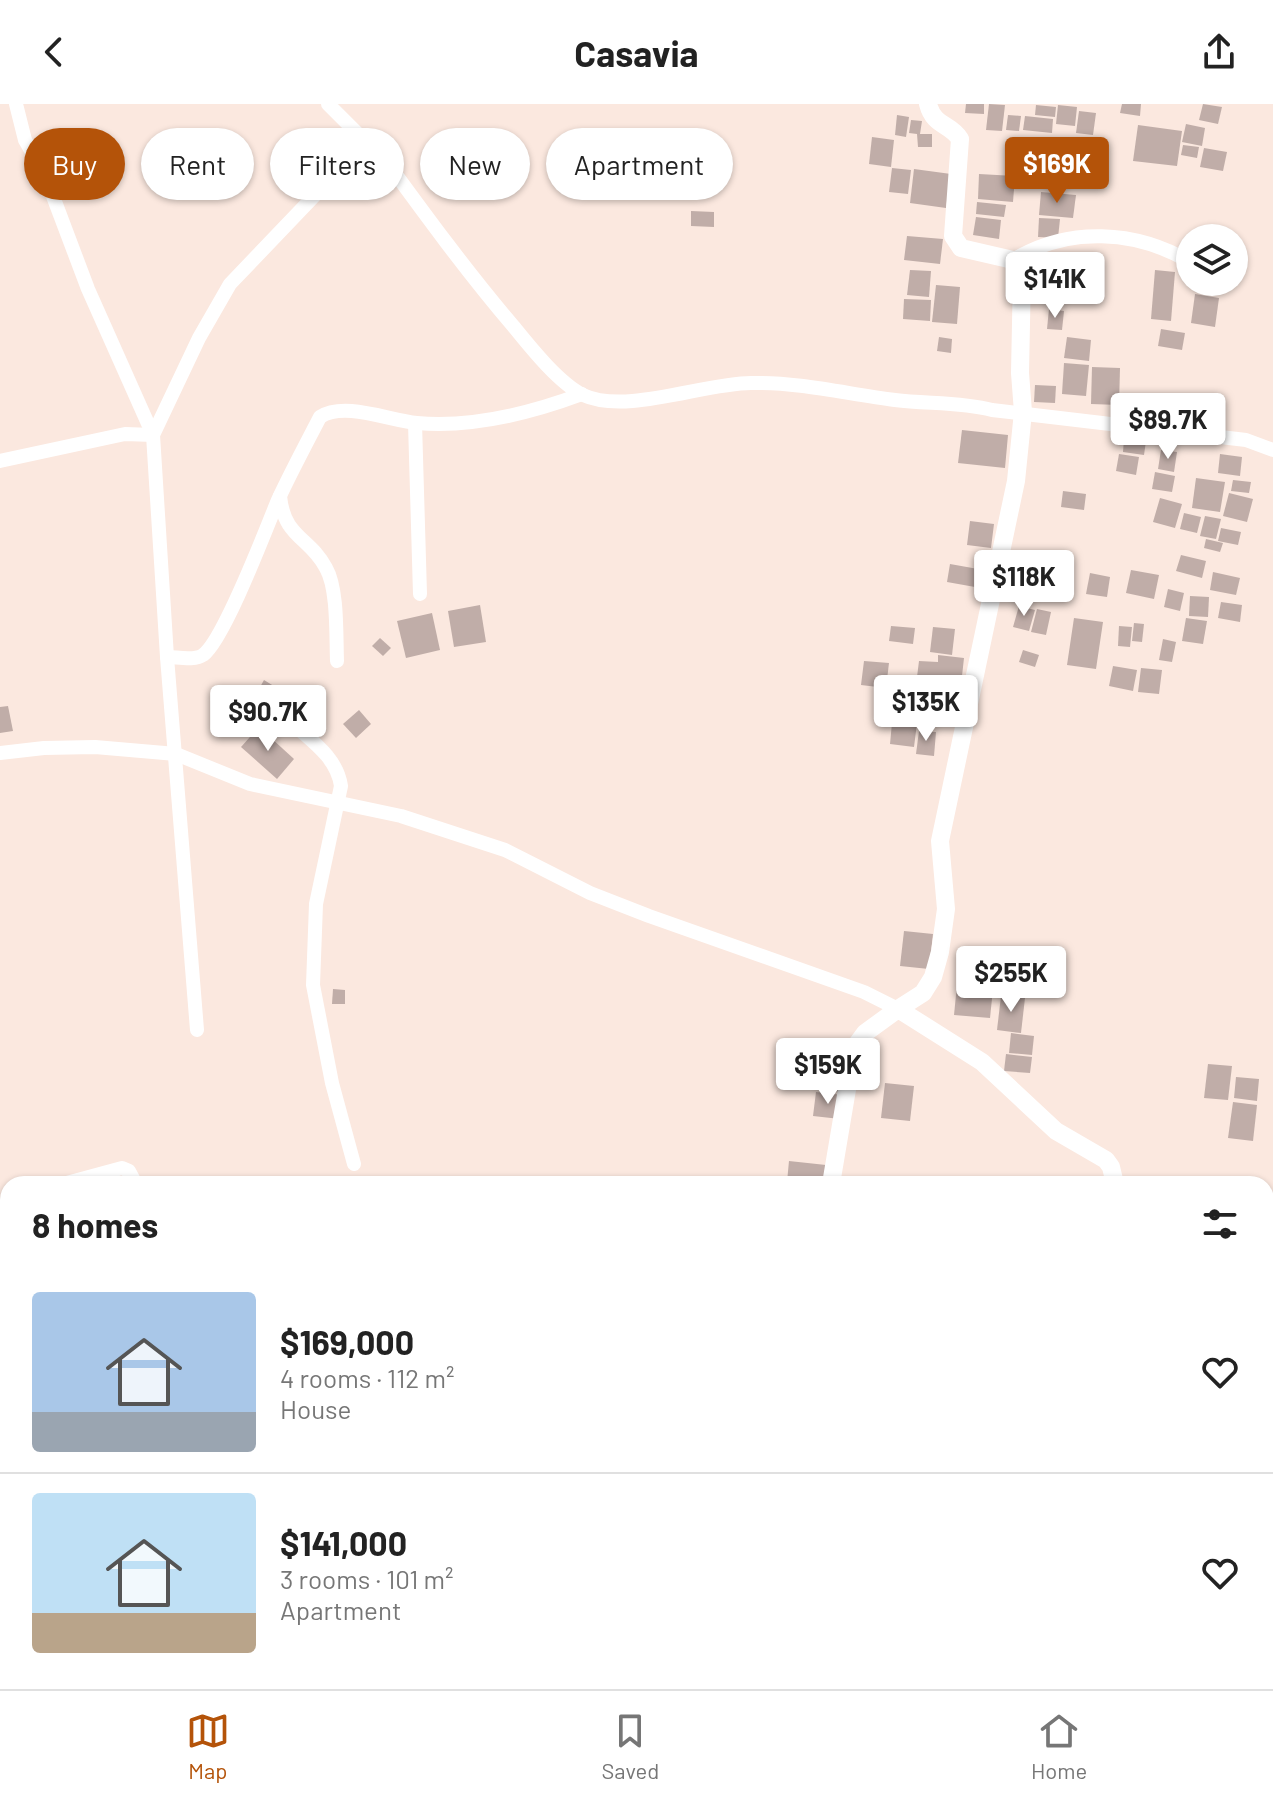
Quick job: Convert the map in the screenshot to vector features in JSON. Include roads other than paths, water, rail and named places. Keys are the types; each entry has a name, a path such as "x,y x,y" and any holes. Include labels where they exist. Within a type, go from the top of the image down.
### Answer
{"street":[{"path":"16,104 25,140 45,175 88,289 153,435 167,657 197,1030"},
{"path":"328,104 352,128"},
{"path":"928,104 939,124 958,134 960,139 953,236 961,248 1013,260 1041,245 1102,235 1130,238 1176,253"},
{"path":"404,186 462,266 541,359 582,394 600,399 632,401 746,383 782,383 900,400 1246,440 1273,450"},
{"path":"153,435 199,338 230,284 310,200"},
{"path":"832,1176 854,1048 865,1033 923,993 933,977 940,952 946,909 940,841 1016,481 1023,412 1020,373 1023,287 1022,274 1013,260"},
{"path":"167,657 198,657 211,646 320,417 351,412 415,423 486,420 555,404 582,394"},
{"path":"415,423 420,594"},
{"path":"0,461 125,434 153,435"},
{"path":"280,496 285,521 328,571 335,615 337,661"},
{"path":"293,724 331,759 340,780 339,802 322,866 316,904 313,985 332,1083 354,1164"},
{"path":"0,753 95,747 176,754 250,784 413,819 505,850 590,893 864,992 898,1009 982,1062 1037,1116 1056,1131 1106,1160 1113,1176"},
{"path":"94,1176 122,1168 132,1176"}]}
